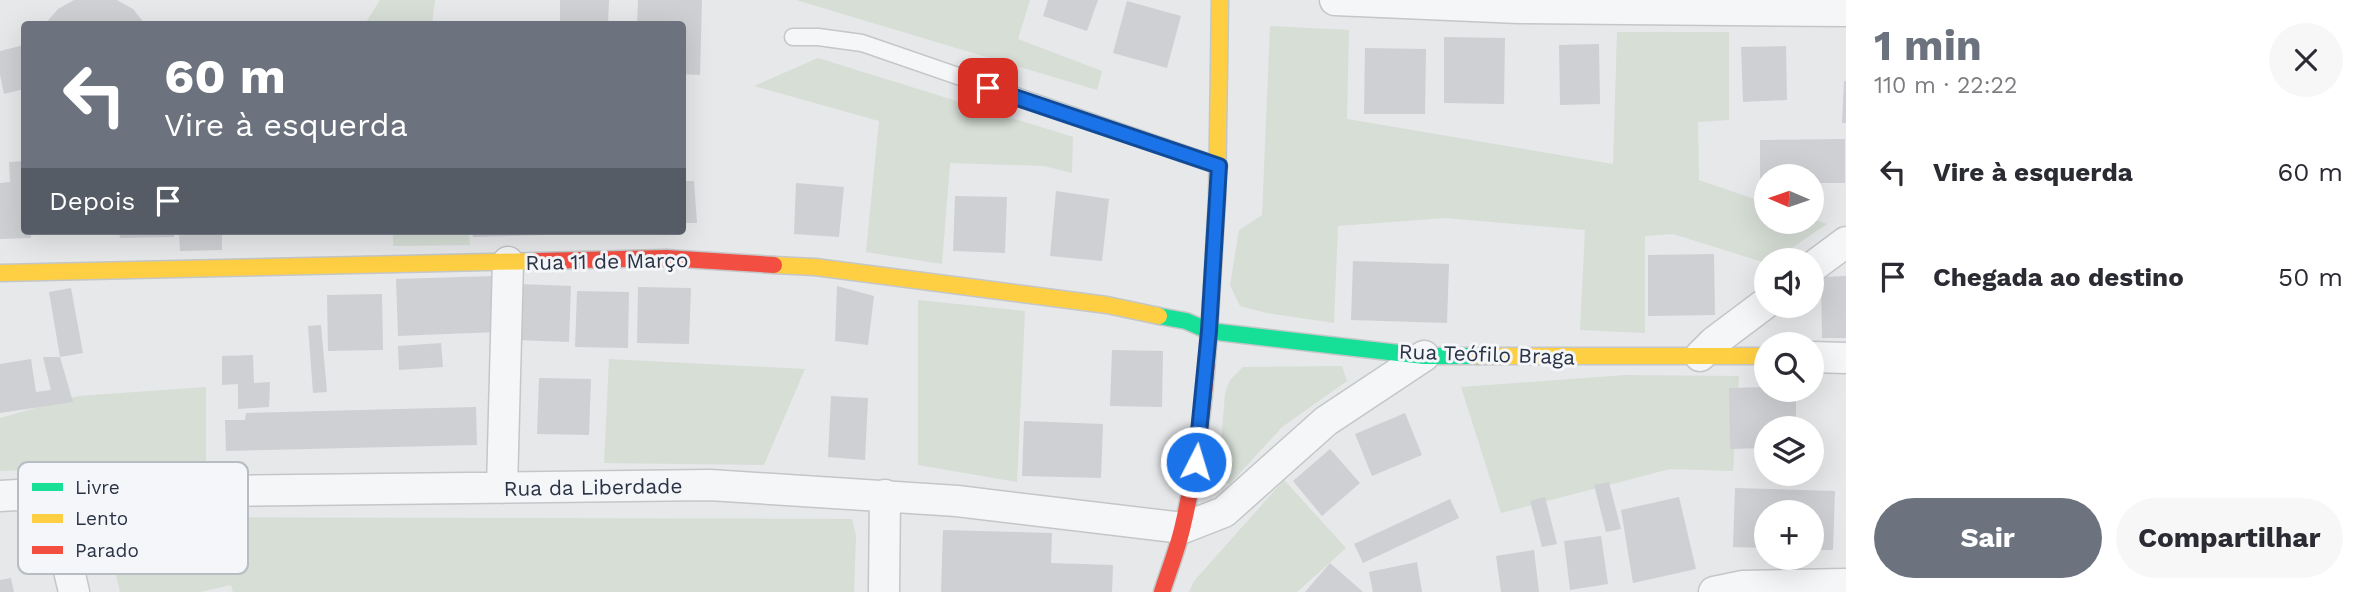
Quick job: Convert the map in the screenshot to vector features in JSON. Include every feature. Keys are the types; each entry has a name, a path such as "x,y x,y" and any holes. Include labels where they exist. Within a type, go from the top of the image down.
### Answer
{"street":[{"path":"1162,592 1183,528 1196,462 1209,331 1219,166 1220,0"},
{"path":"1335,0 1846,11"},
{"path":"1824,258 1846,242"},
{"name":"Rua 11 de Março","path":"0,273 666,258 815,267 1107,305 1186,321 1209,331"},
{"path":"502,488 508,262"},
{"path":"1700,356 1754,312"},
{"name":"Rua Teófilo Braga","path":"1209,331 1424,356 1754,356"},
{"path":"1183,528 1224,512 1326,421 1424,356"},
{"path":"1824,357 1846,358"},
{"name":"Rua da Liberdade","path":"248,491 710,485 989,504 1183,528"},
{"name":"Rua da Liberdade","path":"0,496 18,495"},
{"path":"884,592 885,495"},
{"path":"70,574 74,592"},
{"path":"1714,592 1743,586 1793,588 1846,583"}],"lane":[{"path":"793,37 818,37 862,43 1219,166"}],"shaded area":[{"path":"380,0 435,0 432,21 367,21"},
{"path":"796,0 1030,0 1018,39 1102,71 1097,90"},
{"path":"1270,26 1349,30 1347,119 1613,164 1617,32 1729,32 1729,120 1698,122 1699,180 1754,199 1754,234 1812,234 1792,248 1754,248 1754,259 1673,234 1645,236 1645,333 1580,330 1585,230 1445,218 1338,226 1334,323 1240,306 1230,285 1239,230 1262,215"},
{"path":"818,58 1073,137 1072,173 1044,166 950,163 942,264 866,252 879,121 754,86"},
{"path":"393,235 469,235 470,245 393,246"},
{"path":"918,300 1025,311 1017,482 918,465"},
{"path":"609,359 805,369 764,465 604,463"},
{"path":"1342,366 1347,381 1282,427 1230,484 1218,480 1225,393 1230,380 1243,367"},
{"path":"1625,375 1739,376 1733,471 1670,469 1501,513 1461,387"},
{"path":"206,387 206,462 18,462 18,470 0,471 0,418 78,396"},
{"path":"1284,480 1346,548 1297,592 1189,592 1194,581"},
{"path":"248,517 852,519 856,536 854,592 233,592 231,585 200,592 120,592 116,574 248,574"}],"building":[{"path":"74,0 117,0 133,9 143,21 48,21 58,9"},
{"path":"560,0 609,0 608,21 560,21"},
{"path":"638,0 702,0 700,75 686,74 686,21 637,21"},
{"path":"1048,0 1098,0 1087,31 1043,16"},
{"path":"1127,1 1181,16 1167,68 1113,53"},
{"path":"1444,37 1505,38 1504,104 1444,103"},
{"path":"1599,44 1600,104 1560,105 1559,45"},
{"path":"21,46 21,90 4,94 0,75 0,51"},
{"path":"1786,46 1787,100 1743,102 1741,47"},
{"path":"1365,48 1426,49 1425,114 1364,114"},
{"path":"1844,81 1846,123 1842,123"},
{"path":"1845,139 1845,183 1824,183 1824,164 1760,164 1760,140"},
{"path":"21,161 21,235 31,235 31,238 0,239 0,183 10,182 9,162"},
{"path":"686,181 694,181 697,223 686,223"},
{"path":"796,183 844,187 839,237 794,234"},
{"path":"1056,191 1109,199 1102,261 1050,256"},
{"path":"955,196 1007,197 1005,253 953,251"},
{"path":"120,235 174,235 174,237 120,238"},
{"path":"179,235 222,235 222,250 180,251"},
{"path":"473,235 544,235 473,237"},
{"path":"1714,254 1715,315 1648,316 1648,255"},
{"path":"1353,261 1449,264 1447,323 1351,320"},
{"path":"495,276 497,332 398,336 396,279"},
{"path":"1846,276 1846,338 1824,338 1822,318 1824,318 1824,277"},
{"path":"519,284 571,286 569,342 517,340"},
{"path":"837,286 874,296 868,345 835,341"},
{"path":"638,287 691,288 689,344 637,343"},
{"path":"71,288 83,353 60,357 49,292"},
{"path":"577,291 629,292 628,348 575,347"},
{"path":"382,294 383,350 328,351 327,295"},
{"path":"321,325 327,392 313,393 308,326"},
{"path":"441,343 443,367 399,370 398,346"},
{"path":"1112,350 1163,351 1162,407 1110,406"},
{"path":"253,355 254,383 270,382 269,407 238,409 238,384 222,385 222,356"},
{"path":"43,357 60,357 73,402 0,413 0,364 31,359 36,392 51,390"},
{"path":"539,378 591,379 589,435 537,434"},
{"path":"1754,387 1754,402 1796,402 1796,416 1754,416 1754,448 1730,449 1729,388"},
{"path":"831,396 868,398 865,460 828,457"},
{"path":"476,407 477,445 226,451 225,420 245,420 246,413"},
{"path":"1405,413 1422,455 1372,476 1355,434"},
{"path":"1024,421 1103,424 1101,478 1022,476"},
{"path":"1330,449 1360,483 1322,516 1293,481"},
{"path":"1609,482 1621,529 1606,532 1594,485"},
{"path":"1735,488 1835,491 1833,550 1824,550 1824,500 1754,500 1754,548 1733,547"},
{"path":"1545,497 1557,544 1542,547 1530,501"},
{"path":"1679,497 1696,569 1633,583 1621,510"},
{"path":"1450,499 1459,518 1363,563 1354,544"},
{"path":"943,530 1052,533 1051,563 1113,565 1112,592 941,592"},
{"path":"1601,536 1608,584 1570,590 1564,541"},
{"path":"1534,550 1539,592 1501,592 1496,556"},
{"path":"1417,562 1422,592 1373,592 1369,572"},
{"path":"1330,563 1363,592 1305,592"},
{"path":"11,578 14,592 0,592 0,580"}],"traffic: fast":[{"path":"1159,316 1186,321 1209,331 1424,356 1478,356"}],"traffic: slow":[{"path":"1217,200 1220,0"},
{"path":"0,273 537,261"},
{"path":"774,265 815,267 1107,305 1159,316"},
{"path":"1478,356 1754,356"}],"traffic: jam":[{"path":"1162,592 1181,534 1198,445 1207,363 1217,200"},
{"path":"537,261 666,258 774,265"}],"route":[{"path":"988,88 1219,166 1209,331 1196,462"}]}
